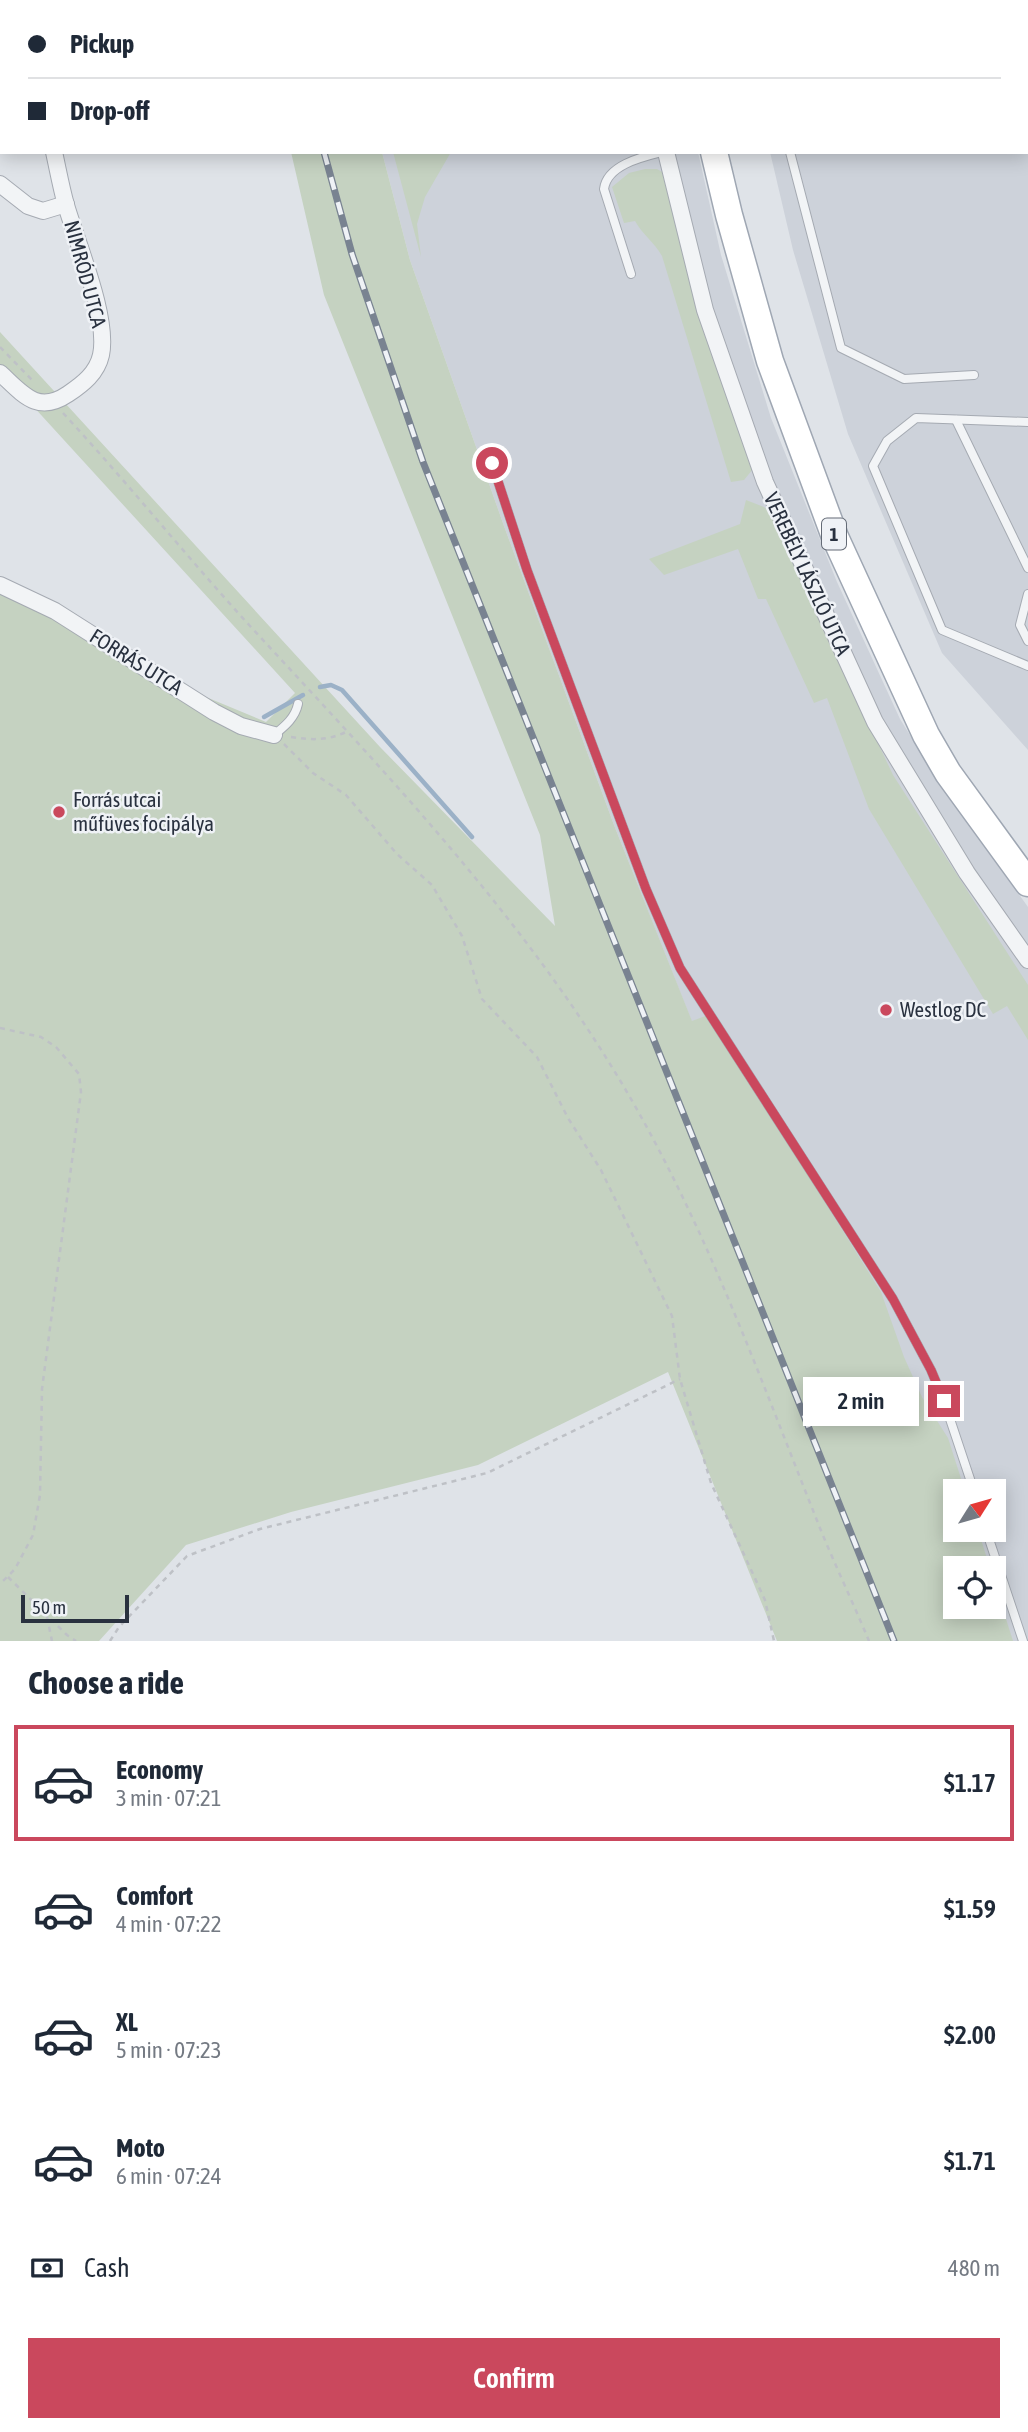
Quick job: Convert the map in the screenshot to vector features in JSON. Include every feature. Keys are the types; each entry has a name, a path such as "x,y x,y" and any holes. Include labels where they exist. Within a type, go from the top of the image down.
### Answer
{"main road":[{"name":"1","path":"714,154 770,361 835,537 926,736 948,773 1028,883"}],"street":[{"name":"NIMRÓD UTCA","path":"0,373 27,397 40,404 53,402 94,373 101,356 103,338 92,288 66,204 54,154"},
{"name":"VEREBÉLY LÁSZLÓ UTCA","path":"665,154 705,310 765,482 875,723 967,873 1028,960"},
{"path":"0,184 28,206 43,211 66,204"},
{"name":"FORRÁS UTCA","path":"0,585 55,611 214,712 241,726 274,735"}],"lane":[{"path":"631,274 604,189 605,183 618,169 632,161 657,154"},
{"path":"791,154 841,348 904,379 974,375"},
{"path":"1028,422 916,418 887,440 873,466 942,630 1028,666"},
{"path":"956,420 1028,568"},
{"path":"492,463 527,570 642,876 680,968 893,1299 931,1370 970,1479"},
{"path":"1028,594 1020,625 1028,641"},
{"path":"274,735 287,724 296,712 298,704"},
{"path":"990,1542 1023,1641"}],"path":[{"path":"104,458 236,610 347,731 519,930 569,999 622,1083 690,1211 869,1641"},
{"path":"274,735 315,740 333,738 347,731"},
{"path":"274,735 313,773 346,795 397,854 432,885 462,936 482,999 537,1057 568,1118 601,1170 672,1316 680,1379 711,1483 765,1600 774,1641"},
{"path":"0,1028 41,1037 56,1047 79,1074 81,1092 42,1389 40,1495 33,1535 15,1569 0,1584"},
{"path":"110,1641 187,1556 260,1529 486,1474 680,1379"},
{"path":"8,1577 76,1641"},
{"path":"46,1615 52,1641"}],"shaded area":[{"path":"383,154 698,154 721,255 771,418 837,582 900,719 948,796 1028,907 1028,1641 979,1641 988,1619 1006,1619 1006,1556 944,1556 849,1326 692,1022 614,825 410,260"},
{"path":"770,154 1028,154 1028,750 942,653 848,434 793,250"}],"green space":[{"path":"291,154 383,154 410,260 504,526 614,825 692,1021 708,1015 881,1292 904,1357 922,1397 948,1438 961,1479 943,1479 943,1542 982,1542 986,1556 943,1556 943,1619 1006,1619 1013,1641 777,1641 668,1372 478,1465 291,1512 186,1545 99,1641 0,1641 0,577 36,595 206,697 266,722 295,693 0,370 0,332 380,747 555,926 540,835 324,295"},
{"path":"394,154 450,154 425,197 417,224 421,257"},
{"path":"657,169 669,176 753,469 744,480 731,482 662,256 635,221 624,223 612,187 629,173"},
{"path":"746,500 764,507 780,519 809,597 893,775 1028,985 1028,1040 1007,1006 993,1014 869,809 827,698 814,703 766,599 758,599 738,549 664,575 649,559 740,524"}],"waterway":[{"path":"320,687 331,685 342,690 472,837"},
{"path":"264,717 303,695"}],"railway":[{"path":"325,154 352,254 423,462 894,1641"}],"place":[{"name":"Forrás utcai műfüves focipálya","path":"59,812"},
{"name":"Westlog DC","path":"886,1010"}],"route":[{"path":"492,463 527,570 646,889 680,968 893,1299 931,1370 944,1401"}]}
